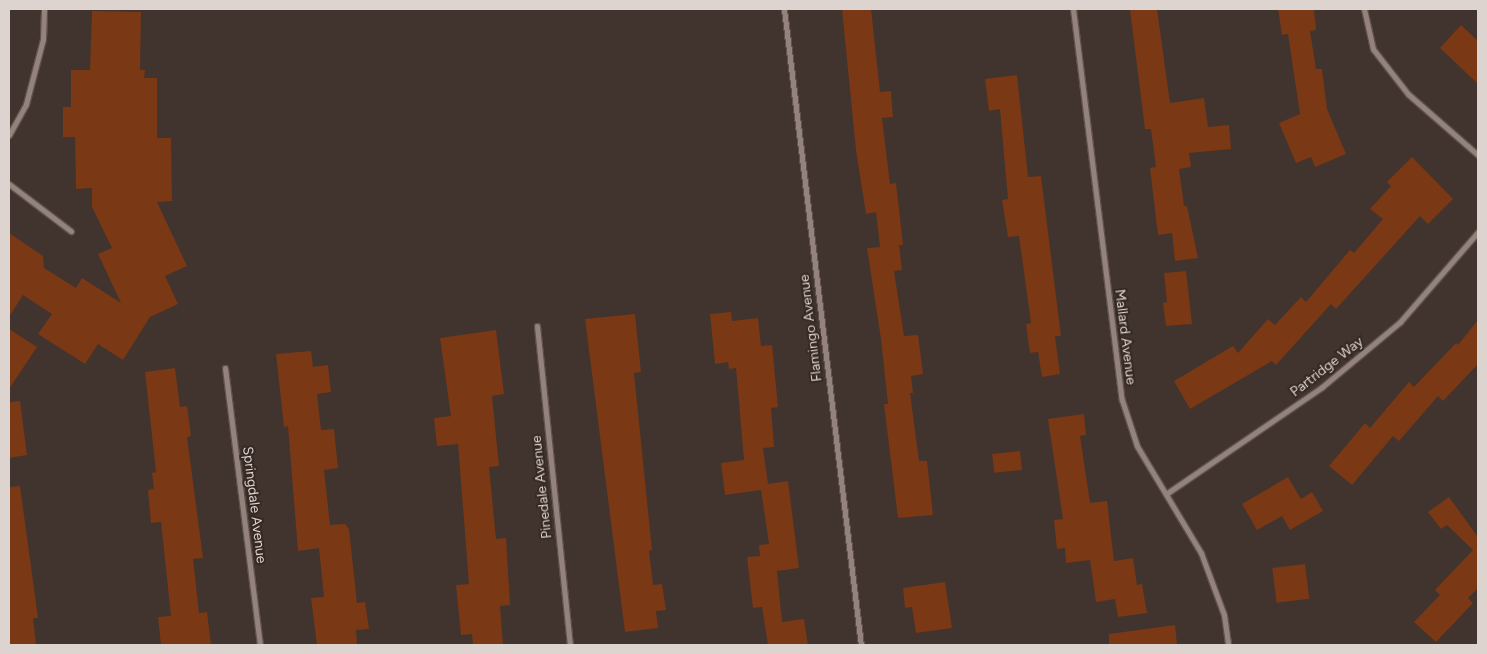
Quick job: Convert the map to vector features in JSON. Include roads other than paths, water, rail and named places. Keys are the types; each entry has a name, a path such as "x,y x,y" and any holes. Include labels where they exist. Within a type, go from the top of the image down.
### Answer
{"street":[{"path":"9,134 26,104 43,39 44,9"},
{"name":"Flamingo Avenue","path":"784,9 861,645"},
{"name":"Mallard Avenue","path":"1073,9 1122,400 1138,446 1201,553 1224,615 1228,645"},
{"path":"1364,9 1373,49 1408,94 1478,155"},
{"path":"9,184 71,231"},
{"name":"Partridge Way","path":"1166,494 1322,387 1400,322 1478,232"},
{"name":"Pinedale Avenue","path":"537,326 570,645"},
{"name":"Springdale Avenue","path":"225,368 260,645"}]}
